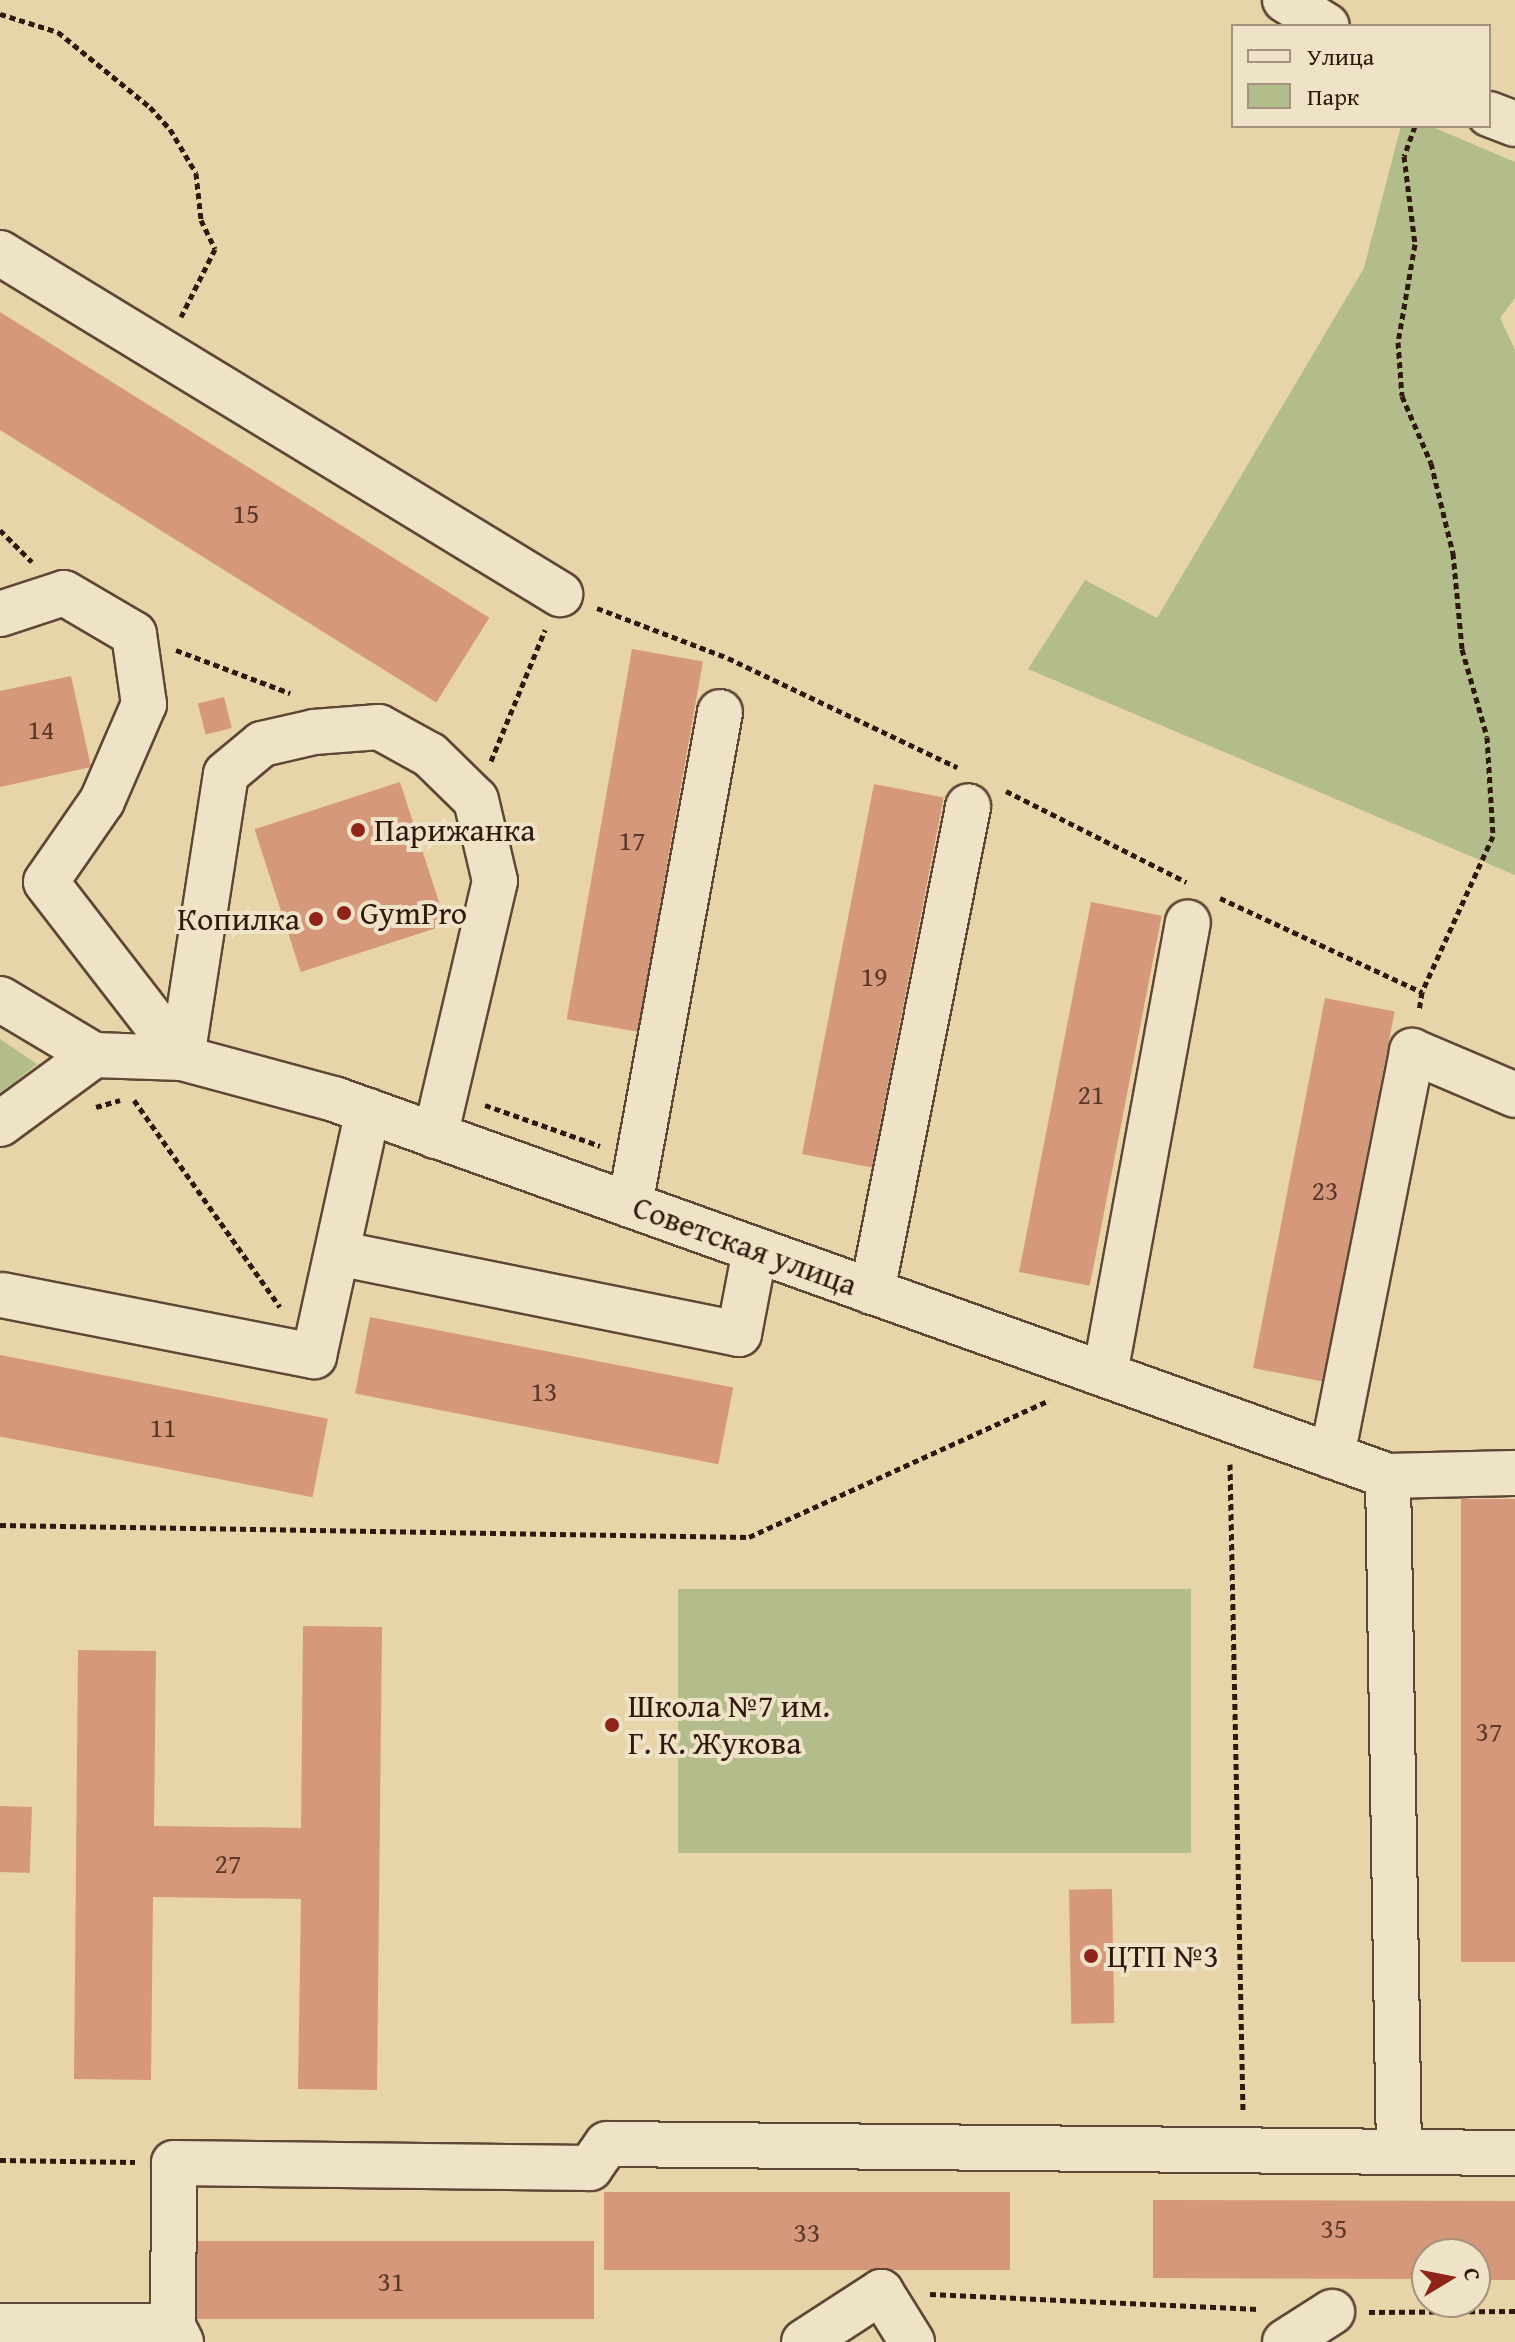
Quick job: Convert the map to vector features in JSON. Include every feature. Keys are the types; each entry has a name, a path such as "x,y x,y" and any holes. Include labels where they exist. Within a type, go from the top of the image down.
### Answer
{"street":[{"path":"1285,0 1324,24"},
{"path":"0,253 560,594"},
{"path":"0,614 64,593 134,634 144,704 102,801 46,882 182,1058"},
{"path":"630,1205 720,712"},
{"path":"182,1058 226,774 262,744 314,732 379,727 430,755 476,800 495,881 435,1136"},
{"path":"872,1292 978,788"},
{"path":"1105,1374 1197,900"},
{"name":"Советская улица","path":"0,999 94,1055 182,1058 368,1111 1388,1476"},
{"path":"1332,1456 1412,1051 1515,1095"},
{"path":"0,1124 94,1055"},
{"path":"2,1295 314,1356 368,1111"},
{"path":"337,1253 739,1334 755,1250"},
{"path":"1399,2152 1387,1735 1388,1476 1515,1473"},
{"path":"0,2326 177,2334 174,2152 590,2168 607,2144 1515,2153"},
{"path":"804,2342 881,2292 912,2342"},
{"path":"1277,2326 1332,2312"}],"path":[{"path":"0,14 58,32 150,107 170,129 196,173 201,220 215,249 163,354"},
{"path":"1412,1051 1422,992 1493,836 1487,737 1462,649 1453,553 1431,463 1402,396 1398,342 1415,244 1404,156 1414,128"},
{"path":"476,800 560,594 728,658 1197,900 1422,992"},
{"path":"134,634 293,694"},
{"path":"136,1100 314,1356"},
{"path":"0,1525 749,1537 1105,1374"},
{"path":"1229,1419 1244,2150"},
{"path":"0,2160 174,2152"},
{"path":"881,2292 1277,2326"},
{"path":"1332,2312 1515,2311"}],"green space":[{"path":"1400,128 1435,128 1515,162 1515,298 1500,318 1515,350 1515,875 1028,669 1085,580 1157,618 1364,268"},
{"path":"0,1039 37,1064 0,1094"},
{"path":"678,1589 1191,1589 1191,1853 678,1853"}],"building":[{"path":"0,312 489,618 436,703 0,430"},
{"path":"632,649 703,662 638,1032 567,1019"},
{"path":"71,676 91,767 0,787 0,691"},
{"path":"224,697 232,728 206,735 198,704"},
{"path":"400,782 446,925 301,972 254,829"},
{"path":"874,784 944,798 872,1168 802,1154"},
{"path":"1091,902 1162,916 1090,1286 1019,1272"},
{"path":"1325,998 1395,1012 1323,1382 1253,1368"},
{"path":"370,1317 733,1388 718,1464 355,1394"},
{"path":"0,1355 328,1419 313,1497 0,1436"},
{"path":"1461,1499 1515,1499 1515,1962 1461,1962"},
{"path":"303,1626 382,1627 377,2090 298,2089 301,1899 153,1897 151,2080 74,2079 78,1650 156,1651 154,1826 301,1828"},
{"path":"0,1806 32,1807 30,1873 0,1872"},
{"name":"ЦТП №3","path":"1112,1889 1114,2023 1071,2024 1069,1890"},
{"path":"604,2192 1010,2192 1010,2270 604,2270"},
{"path":"1153,2200 1515,2201 1515,2280 1491,2280 1491,2238 1411,2238 1411,2279 1153,2278"},
{"path":"188,2241 594,2241 594,2319 188,2319"}],"place":[{"name":"Парижанка","path":"358,830"},
{"name":"GymPro","path":"344,913"},
{"name":"Копилка","path":"316,919"},
{"name":"Школа №7 им. Г. К. Жукова","path":"612,1725"},
{"name":"ЦТП №3","path":"1091,1956"}]}
